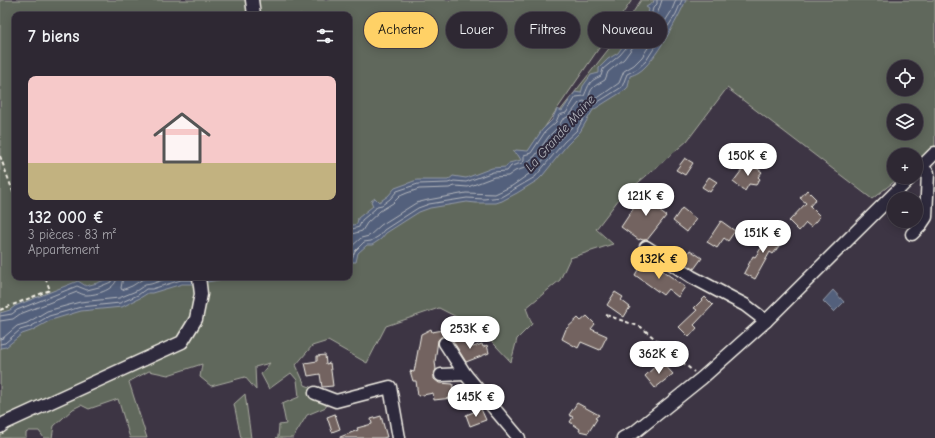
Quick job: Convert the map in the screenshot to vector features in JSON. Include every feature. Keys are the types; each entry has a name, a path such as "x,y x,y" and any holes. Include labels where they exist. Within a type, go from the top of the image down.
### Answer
{"street":[{"path":"252,0 254,12"},
{"path":"923,166 935,153"},
{"path":"912,234 926,217 928,173 923,171"},
{"path":"623,438 636,431 702,378 766,321 905,184"},
{"path":"646,247 692,277 745,305 766,321"},
{"path":"0,426 182,342 196,319 201,294 199,280"},
{"path":"445,343 464,374 519,438"},
{"path":"440,375 464,374"},
{"path":"315,393 336,401 390,387 399,438"}],"path":[{"path":"0,156 12,189"},
{"path":"0,310 50,290 46,280"},
{"path":"606,315 641,327 702,378"}],"green space":[{"path":"0,0 632,0 624,12 588,12 588,48 599,48 527,153 609,48 667,48 667,12 633,12 641,0 935,0 935,149 923,158 923,148 887,148 887,184 891,184 872,199 727,88 687,141 619,199 596,229 613,244 570,258 560,280 526,308 532,324 517,339 511,362 480,329 439,308 386,326 367,363 328,341 312,346 296,365 305,385 328,394 326,407 307,415 293,438 276,438 278,437 279,425 286,424 282,404 299,397 297,380 291,373 269,389 261,374 270,363 255,367 256,390 245,377 211,386 200,377 202,364 168,375 149,371 130,381 129,382 147,438 130,438 118,399 89,409 81,405 73,409 54,426 52,438 44,438 39,431 29,431 26,433 26,438 0,438"},
{"path":"245,394 251,438 241,438 234,404"}],"water":[{"path":"654,0 686,0 667,36 667,12 648,12 649,9 646,7 653,3"},
{"name":"La Grande Maine","path":"621,48 660,48 645,67 636,74 630,76 628,87 625,90 593,110 580,132 567,145 538,180 517,193 496,203 467,202 430,208 419,212 386,233 381,239 372,245 367,245 358,253 356,262 352,262 352,225 357,224 358,218 373,206 371,201 375,198 379,202 388,196 395,188 417,180 448,180 453,176 466,178 492,168 506,167 509,163 521,160 518,155 513,152 516,150 528,151 542,130 552,120 557,109 562,111 575,92 581,93 583,86 591,75 599,73 599,68 608,59 618,53"},
{"path":"104,280 218,280 196,284 182,284 148,293 122,307 81,311 51,320 31,331 22,334 6,347 0,348 0,313 78,281 86,286"},
{"path":"833,290 844,302 834,312 823,301"}],"building":[{"path":"685,158 693,163 685,175 676,170"},
{"path":"748,162 762,172 758,177 760,179 756,185 749,184 745,191 733,182"},
{"path":"709,177 717,182 710,192 702,187"},
{"path":"807,190 816,199 810,206 820,216 811,227 806,223 799,231 789,221 806,203 800,198"},
{"path":"660,192 669,198 659,211 666,216 647,240 639,240 621,227 641,197 646,200 652,193 658,197"},
{"path":"682,208 696,219 687,232 673,221"},
{"path":"721,221 735,231 728,241 724,238 717,248 707,242"},
{"path":"765,230 782,242 773,254 770,252 755,279 744,273 753,256 755,257 766,241 760,238"},
{"path":"690,250 702,258 694,269 682,262"},
{"path":"648,260 685,287 678,297 668,289 663,295 635,275 639,268 641,270"},
{"path":"615,292 623,297 621,300 630,307 624,317 607,305"},
{"path":"705,297 713,305 694,325 697,328 689,337 679,327 697,310 694,308"},
{"path":"587,316 595,324 591,329 607,336 600,350 581,342 578,348 562,339 566,329 578,318 581,321"},
{"path":"454,328 458,337 451,338 444,336 438,340 435,362 436,369 434,375 434,379 439,383 453,384 452,398 434,400 433,393 418,396 416,381 413,381 410,371 414,372 421,334 431,329 432,332"},
{"path":"465,337 473,347 482,344 483,347 487,345 489,353 466,362 453,341"},
{"path":"325,355 326,364 330,363 333,386 322,387 320,374 308,376 305,363 317,361 317,356"},
{"path":"661,361 673,374 655,388 645,376"},
{"path":"577,403 599,415 595,418 597,419 588,433 579,431 580,429 570,422 573,417 569,415"},
{"path":"481,409 486,420 470,426 466,415"},
{"path":"335,414 340,429 332,432 327,417"},
{"path":"381,416 387,437 340,438 358,430 357,428 372,424 371,419"}]}
